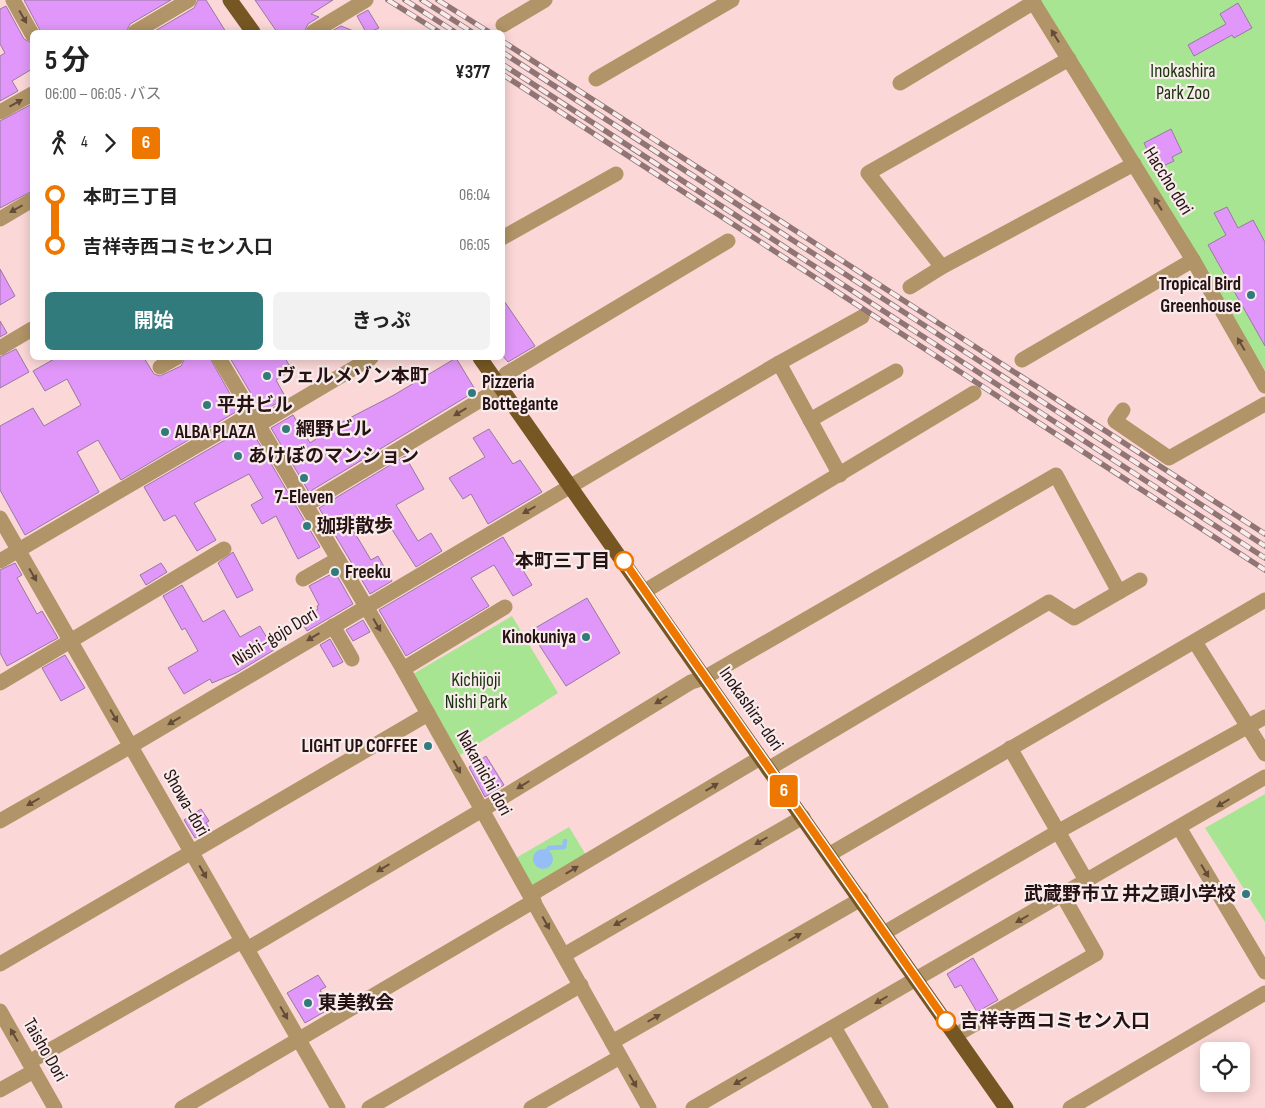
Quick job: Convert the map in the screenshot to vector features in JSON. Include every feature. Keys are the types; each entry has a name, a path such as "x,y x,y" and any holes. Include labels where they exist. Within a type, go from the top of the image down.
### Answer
{"main road":[{"path":"230,0 252,30"},
{"name":"Inokashira-dori","path":"481,360 571,485 764,764 861,898 1006,1108"}],"street":[{"path":"0,4 6,0"},
{"path":"13,0 30,30"},
{"path":"138,30 188,0"},
{"path":"316,30 366,0"},
{"path":"503,25 544,0"},
{"path":"596,80 732,0"},
{"path":"900,83 1033,1"},
{"name":"Haccho dori","path":"1033,1 1193,260 1264,381"},
{"path":"942,267 868,173 1069,59"},
{"path":"0,112 30,95"},
{"path":"910,287 942,267 1134,164"},
{"path":"505,236 616,174"},
{"path":"0,219 30,201"},
{"path":"306,505 492,392 506,374 728,241"},
{"path":"1022,360 1193,260"},
{"name":"Nishi-gojo Dori","path":"0,821 131,746 779,363 862,317"},
{"path":"0,348 30,330"},
{"path":"160,366 172,360"},
{"name":"Nakamichi dori","path":"220,360 403,669 649,1108"},
{"path":"0,561 254,420 367,360"},
{"path":"779,363 840,475"},
{"path":"810,420 896,371"},
{"path":"645,591 974,393"},
{"path":"1123,410 1115,421 1169,458 1265,404"},
{"path":"0,1090 31,1066 482,810 691,682 704,678 1056,475 1119,592"},
{"name":"Showa-dori","path":"0,518 338,1108"},
{"path":"0,683 224,549"},
{"path":"301,574 335,555"},
{"path":"182,1108 532,898 1049,602 1074,618 1140,580"},
{"path":"830,854 1265,600"},
{"path":"403,669 505,607"},
{"path":"333,626 352,659"},
{"path":"1195,642 1265,754"},
{"path":"0,964 428,714"},
{"path":"884,933 1059,831 1265,717"},
{"path":"1010,748 1087,882"},
{"path":"693,1108 1180,829 1265,778"},
{"path":"564,955 803,817"},
{"path":"1180,829 1265,972"},
{"path":"956,1035 1096,954 1063,896"},
{"path":"612,1042 861,898"},
{"path":"369,1108 580,985"},
{"path":"1070,1108 1265,993"},
{"name":"Taisho Dori","path":"0,1011 55,1108"},
{"path":"834,1027 881,1108"},
{"path":"531,1108 620,1057"}],"green space":[{"name":"Inokashira Park Zoo","path":"1036,0 1265,0 1265,370"},
{"name":"Kichijoji Nishi Park","path":"512,616 558,693 460,755 413,674"},
{"path":"1265,794 1265,922 1205,828"},
{"path":"569,827 586,855 533,886 516,858"}],"water":[{"path":"543,849 550,852 553,859 550,866 543,869 536,866 533,859 536,852"}],"building":[{"path":"24,0 171,0 130,24 127,30 40,30"},
{"path":"198,0 206,0 225,30 156,30 194,8"},
{"path":"255,0 333,0 311,14 319,17 308,24 305,30 276,30"},
{"path":"1238,3 1252,28 1234,38 1232,35 1194,56 1188,45 1226,24 1220,14"},
{"path":"6,6 24,39 30,42 30,70 12,81 18,91 0,101 0,56 5,53 0,44 0,9"},
{"path":"368,10 379,28 365,30 357,16"},
{"path":"341,26 351,30 334,30"},
{"path":"30,105 30,192 0,208 0,121"},
{"path":"1171,129 1182,152 1172,157 1174,161 1161,167 1159,161 1153,162 1144,143"},
{"name":"Tropical Bird Greenhouse","path":"1227,207 1238,228 1253,220 1265,242 1265,346 1208,245 1226,235 1214,213"},
{"path":"0,269 15,296 0,305"},
{"path":"505,302 535,346 508,362 505,358"},
{"path":"0,321 7,333 0,337"},
{"path":"16,349 29,372 0,388 0,357"},
{"path":"52,360 145,360 154,374 160,376 181,366 184,360 211,360 239,410 121,480 98,440 77,452 99,492 25,535 0,490 0,426 33,408 44,426 81,405 67,379 45,391 33,371"},
{"path":"231,360 286,360 292,370 276,380 286,398 262,412"},
{"path":"453,360 457,360 476,391 309,492 271,428 293,415 310,443 338,424 394,395"},
{"path":"249,426 320,547 298,559 276,516 262,524 251,505 263,498 249,474 194,503 216,540 197,551 175,515 164,521 144,487"},
{"path":"489,429 513,464 520,460 542,492 488,524 471,494 463,499 449,478 485,457 473,438"},
{"path":"405,456 424,489 396,505 418,541 431,533 442,551 416,567 382,514 353,530 371,560 378,556 392,581 370,594 319,508"},
{"path":"503,537 532,585 513,596 494,565 471,578 489,606 406,656 379,610"},
{"path":"233,552 253,590 237,598 218,563"},
{"path":"15,563 22,575 17,578 37,614 42,611 58,638 7,666 0,653 0,570"},
{"path":"161,563 167,572 146,585 140,575"},
{"path":"335,572 353,604 307,631 300,620 318,609 317,606 319,605 309,586"},
{"path":"182,585 203,622 224,610 240,637 260,626 274,650 236,673 212,683 210,679 184,694 168,668 198,651 185,628 182,630 163,596"},
{"path":"587,598 620,653 566,686 530,631"},
{"path":"363,620 370,632 353,641 346,630"},
{"path":"330,639 343,662 333,667 320,645"},
{"path":"65,655 85,688 61,701 42,668"},
{"path":"486,756 504,785 485,797 469,767"},
{"path":"201,809 209,821 206,823 210,829 195,838 184,820"},
{"path":"973,958 998,1000 977,1012 961,985 955,988 947,974"},
{"path":"318,975 326,987 320,990 331,1008 305,1023 287,993"}],"waterway":[{"path":"547,851 549,848 564,847 565,841"}],"railway":[{"path":"388,0 436,30"},
{"path":"405,0 452,30"},
{"path":"422,0 469,30"},
{"path":"438,0 486,30"},
{"path":"505,43 1265,534"},
{"path":"505,54 1265,546"},
{"path":"505,66 1265,558"},
{"path":"505,76 1265,570"}],"bus line":[{"name":"6","path":"624,561 760,758 830,854 946,1021"}],"place":[{"name":"Tropical Bird Greenhouse","path":"1251,295"},
{"name":"ヴェルメゾン本町","path":"267,376"},
{"name":"Pizzeria Bottegante","path":"472,393"},
{"name":"平井ビル","path":"207,405"},
{"name":"網野ビル","path":"286,429"},
{"name":"ALBA PLAZA","path":"165,432"},
{"name":"あけぼのマンション","path":"238,456"},
{"name":"7-Eleven","path":"304,478"},
{"name":"珈琲散歩","path":"307,526"},
{"name":"本町三丁目","path":"624,561"},
{"name":"Freeku","path":"335,572"},
{"name":"Kinokuniya","path":"586,637"},
{"name":"LIGHT UP COFFEE","path":"428,746"},
{"name":"武蔵野市立 井之頭小学校","path":"1246,894"},
{"name":"東美教会","path":"308,1003"},
{"name":"吉祥寺西コミセン入口","path":"946,1021"}]}
